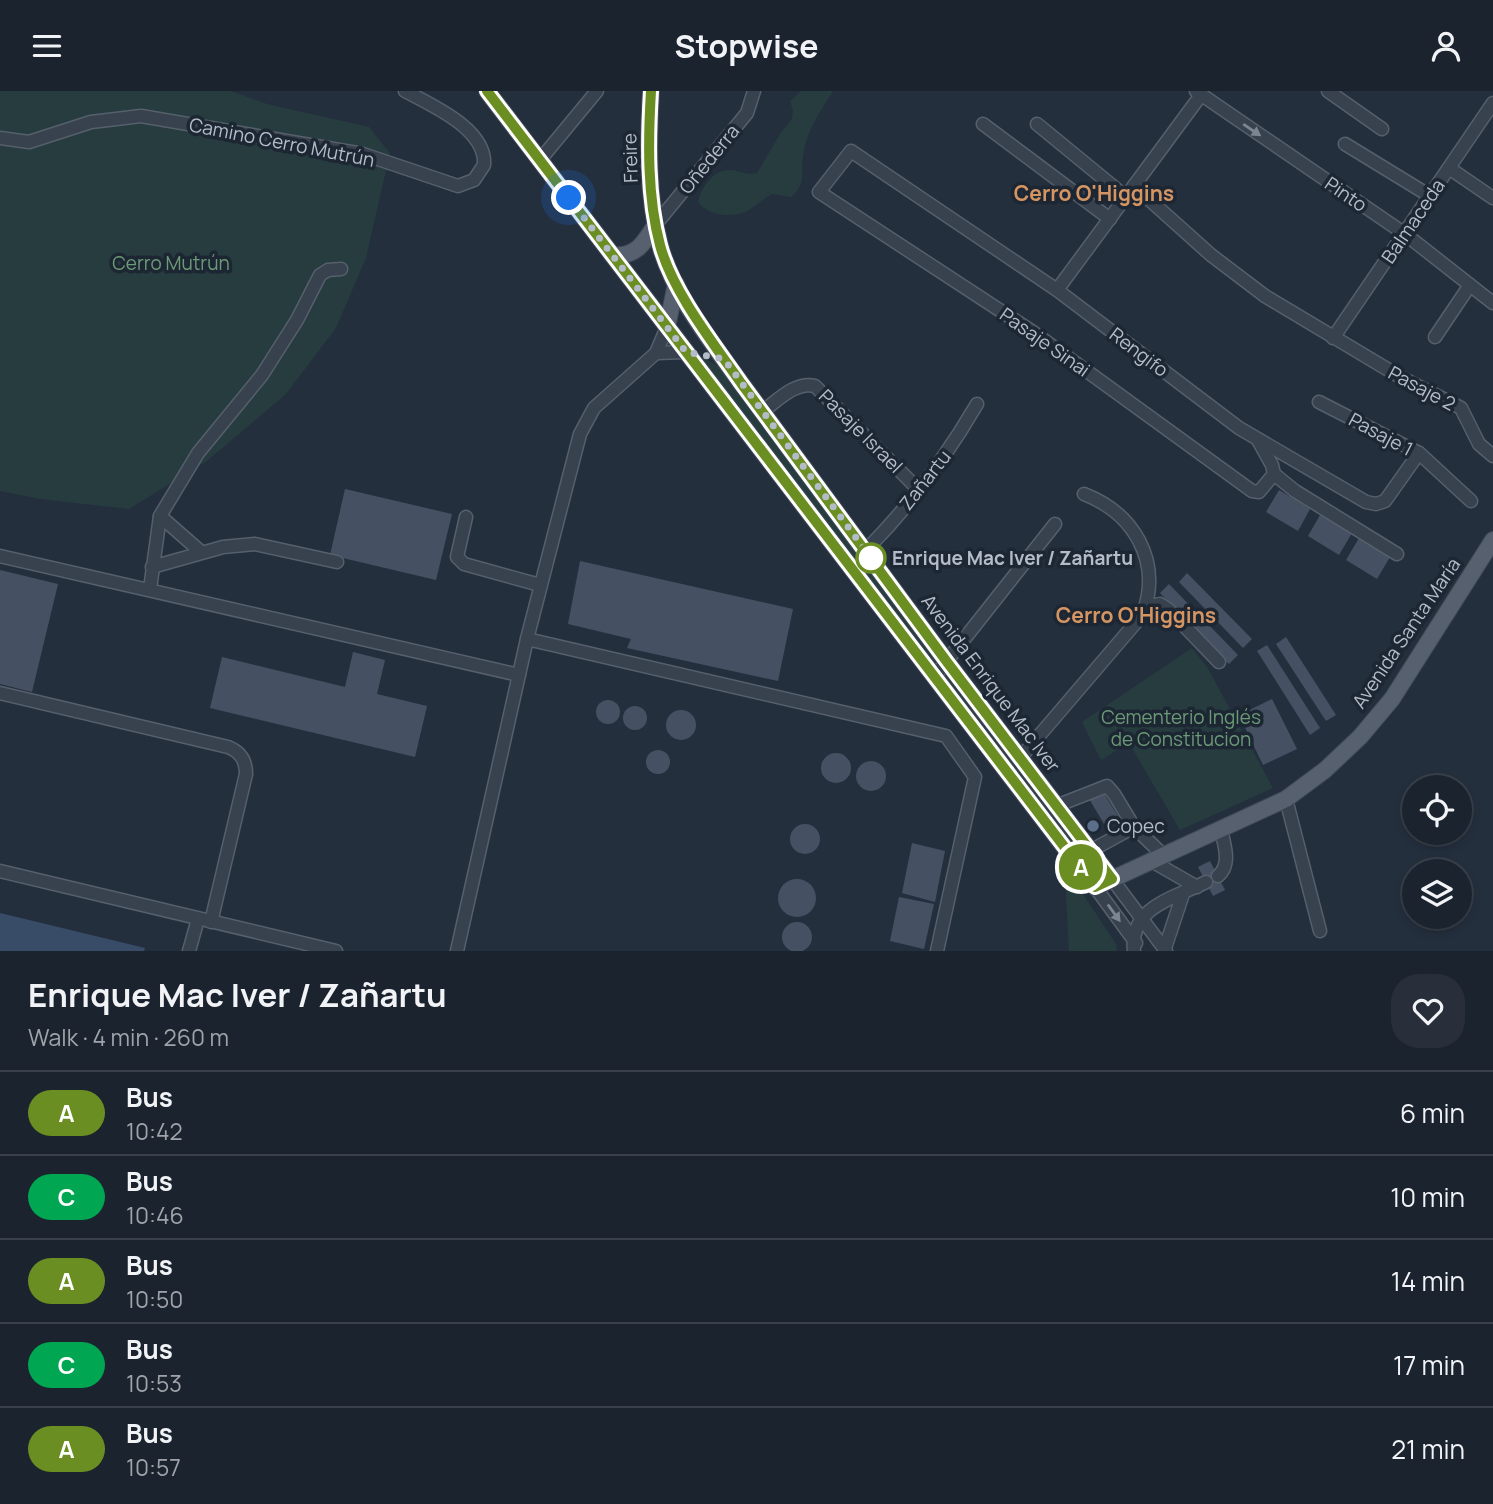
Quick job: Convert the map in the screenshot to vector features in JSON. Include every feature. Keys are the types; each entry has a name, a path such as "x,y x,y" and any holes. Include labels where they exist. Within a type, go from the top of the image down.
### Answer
{"main road":[{"name":"Avenida Enrique Mac Iver","path":"487,91 1095,887"},
{"name":"Freire","path":"651,91 650,169 656,224"},
{"name":"Avenida Enrique Mac Iver","path":"656,224 660,245 676,283 724,359 947,662 1112,879"},
{"path":"612,254 624,255 637,250 656,224"},
{"path":"667,327 676,283"},
{"path":"686,352 724,359"},
{"path":"825,534 843,519"},
{"name":"Avenida Santa María","path":"1095,887 1286,799 1334,762 1377,718 1493,540"}],"street":[{"name":"Camino Cerro Mutrún","path":"0,138 29,142 91,121 141,116 363,154 458,185 474,180 484,165 481,146 461,123 405,91"},
{"path":"540,160 597,91"},
{"name":"Oñederra","path":"656,224 747,113 754,91"},
{"path":"1328,91 1382,129"},
{"path":"1057,290 1199,93"},
{"name":"Pinto","path":"1199,93 1405,234 1493,303"},
{"name":"Balmaceda","path":"1334,338 1493,103"},
{"path":"984,124 1110,219"},
{"path":"1037,124 1126,197"},
{"path":"1345,143 1430,196"},
{"name":"Rengifo","path":"851,151 1057,290 1258,440 1366,502 1376,504 1385,501 1419,453"},
{"name":"Pasaje Sinai","path":"851,151 819,193 1033,332 1252,491 1259,492 1274,474"},
{"path":"1449,168 1493,198"},
{"name":"Pasaje 2","path":"1134,186 1212,255 1265,296 1402,378 1461,408 1479,444 1493,456"},
{"path":"150,589 160,516 198,453 262,375 297,320 320,275 341,269"},
{"path":"1435,337 1470,285"},
{"path":"457,951 527,639 580,434 594,408 656,353 667,327"},
{"path":"656,353 686,352"},
{"name":"Pasaje Israel","path":"763,411 797,387 805,384 815,386 919,490"},
{"name":"Pasaje 1","path":"1319,401 1419,453 1471,501"},
{"name":"Zañartu","path":"866,550 919,490 953,444 977,404"},
{"path":"1258,440 1274,474 1294,491 1397,554"},
{"path":"1084,494 1117,512 1139,539 1148,561 1149,572 1149,592 1144,611"},
{"path":"160,516 201,552"},
{"path":"466,517 457,550 457,557 464,564 540,585"},
{"path":"935,676 1055,524"},
{"path":"152,567 223,547 255,544 337,562"},
{"path":"0,556 519,675"},
{"path":"1020,758 1144,611 1154,604 1165,606 1219,662"},
{"path":"527,639 946,736 975,777 937,951"},
{"path":"0,692 228,747 242,757 247,774 205,920 189,951"},
{"path":"1056,806 1107,786 1156,857 1201,884 1157,905 1141,917 1133,945"},
{"path":"1286,799 1320,931"},
{"path":"1090,851 1134,827"},
{"path":"1218,876 1225,870 1227,860 1221,829"},
{"path":"0,871 337,951"},
{"name":"Avenida Enrique Mac Iver","path":"1112,879 1166,950"},
{"name":"Avenida Enrique Mac Iver","path":"1095,887 1133,945 1141,951"},
{"path":"1166,950 1183,894"}],"green space":[{"name":"Cerro Mutrún","path":"0,91 231,91 267,104 369,127 390,153 366,258 336,328 286,394 207,461 129,509 40,499 0,491"},
{"path":"801,91 833,91 807,139 801,184 796,193 791,197 772,194 749,210 736,215 722,215 702,207 698,202 713,176 729,170 757,173 792,119 790,101"},
{"path":"698,358 705,358 719,367 1097,866 1087,871"},
{"name":"Cementerio Inglés de Constitucion","path":"1192,648 1207,667 1273,788 1180,830 1129,743 1101,760 1082,722"},
{"path":"1065,876 1075,882 1116,944 1117,951 1069,951"}],"water":[{"path":"0,913 145,948 144,951 0,951"}],"building":[{"path":"345,489 452,514 436,580 330,555"},
{"path":"1279,490 1310,509 1298,531 1266,512"},
{"path":"1320,515 1352,533 1339,555 1308,536"},
{"path":"1359,538 1390,557 1377,579 1346,560"},
{"path":"580,561 793,609 778,681 627,648 631,639 568,624"},
{"path":"0,570 58,584 32,692 0,684"},
{"path":"1187,573 1252,639 1243,648 1179,582"},
{"path":"1169,584 1238,655 1229,664 1160,593"},
{"path":"1286,637 1336,715 1326,721 1276,644"},
{"path":"1267,645 1320,728 1310,735 1257,651"},
{"path":"353,652 385,660 377,694 427,706 415,757 210,708 222,657 345,687"},
{"path":"1272,699 1297,749 1263,765 1239,715"},
{"path":"608,700 619,707 620,712 613,723 608,724 597,717 596,712 603,701"},
{"path":"635,706 646,713 647,718 640,729 635,730 624,723 623,718 630,707"},
{"path":"681,710 692,714 696,725 692,736 681,740 670,736 666,725 670,714"},
{"path":"658,750 666,754 670,762 666,770 658,774 650,770 646,762 650,754"},
{"path":"836,753 847,757 851,768 847,779 836,783 825,779 821,768 825,757"},
{"path":"871,761 882,765 886,776 882,787 871,791 860,787 856,776 860,765"},
{"path":"1101,789 1118,816 1104,824 1088,797"},
{"path":"805,824 816,828 820,839 816,850 805,854 794,850 790,839 794,828"},
{"path":"912,843 945,851 935,902 902,893"},
{"path":"1210,861 1225,890 1213,896 1198,867"},
{"path":"797,879 810,885 816,898 810,911 797,917 784,911 778,898 784,885"},
{"path":"899,897 934,904 924,949 890,941"},
{"path":"791,923 803,923 811,931 811,943 803,951 791,951 783,943 783,931"}],"bus line":[{"name":"A","path":"487,91 1095,887 1112,879 947,662 741,383 709,339 676,283 660,245 652,200 651,91"}],"place":[{"name":"Enrique Mac Iver / Zañartu","path":"871,558"},
{"name":"Copec","path":"1093,826"}],"district":[{"name":"Cerro O'Higgins","path":"1094,193"},
{"name":"Cerro O'Higgins","path":"1136,615"}],"route":[{"path":"569,198 686,352 724,359 871,558"}]}
